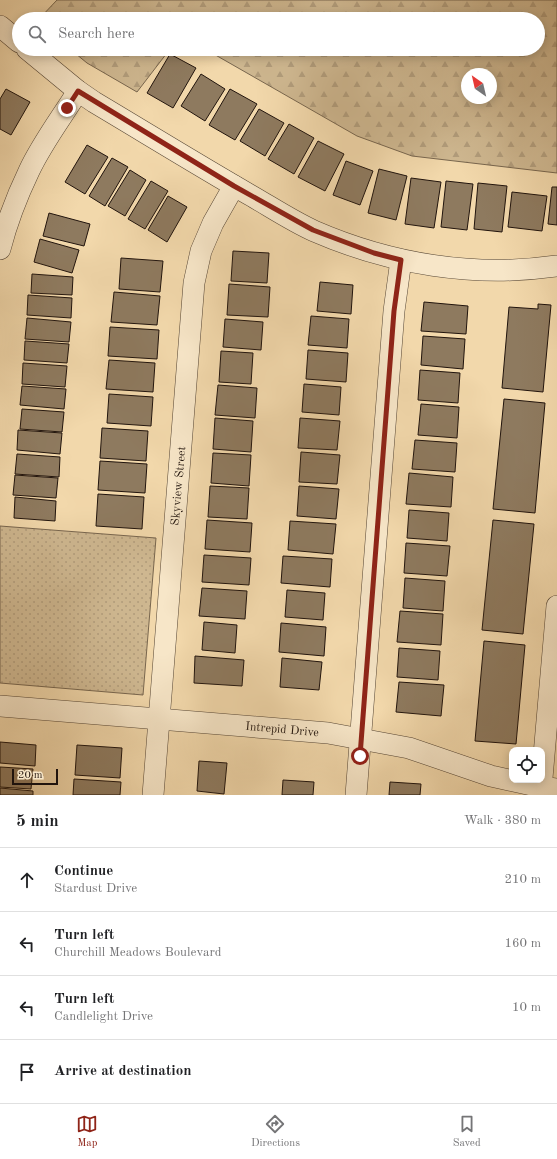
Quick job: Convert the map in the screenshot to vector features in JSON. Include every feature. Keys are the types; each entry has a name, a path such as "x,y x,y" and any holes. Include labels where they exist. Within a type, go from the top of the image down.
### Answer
{"street":[{"path":"0,26 12,36"},
{"path":"36,56 78,91 234,186 313,230 359,248 401,260 439,267 487,271 520,270 557,266"},
{"path":"0,249 6,229 30,169 78,91"},
{"name":"Skyview Street","path":"153,795 194,283 201,251 213,223 234,186"},
{"path":"356,795 394,311 401,260"},
{"path":"545,786 557,606"},
{"name":"Intrepid Drive","path":"0,706 328,733 409,748 491,776 545,786"}],"green space":[{"path":"57,0 557,0 557,173 412,156 357,136 217,56 545,56 545,12 46,12"},
{"path":"78,56 165,56 137,92 87,63"},
{"path":"0,526 156,538 143,695 0,683"}],"building":[{"path":"169,56 174,56 196,68 173,108 147,93"},
{"path":"201,74 225,89 205,121 181,106"},
{"path":"6,89 30,102 11,135 0,129 0,99"},
{"path":"230,89 257,104 235,140 209,125"},
{"path":"259,109 284,123 265,156 240,141"},
{"path":"289,124 314,138 294,174 268,159"},
{"path":"318,141 344,154 325,191 298,177"},
{"path":"87,145 108,157 85,194 65,182"},
{"path":"112,158 128,167 105,206 89,196"},
{"path":"346,161 373,171 360,205 333,195"},
{"path":"379,169 407,176 396,220 368,213"},
{"path":"130,170 146,180 125,216 108,206"},
{"path":"411,178 441,182 434,228 405,224"},
{"path":"151,181 168,191 145,229 128,219"},
{"path":"446,181 473,184 467,230 441,227"},
{"path":"478,183 507,186 502,232 474,229"},
{"path":"552,187 557,187 557,225 548,224"},
{"path":"512,192 547,196 542,231 508,227"},
{"path":"168,196 187,207 167,242 148,230"},
{"path":"49,213 90,224 84,246 43,236"},
{"path":"40,239 79,250 72,273 34,262"},
{"path":"233,251 269,253 267,283 231,281"},
{"path":"121,258 163,261 160,292 119,289"},
{"path":"32,274 73,277 72,295 31,293"},
{"path":"320,282 353,285 351,314 317,311"},
{"path":"229,284 270,287 268,317 227,315"},
{"path":"114,292 160,296 157,325 111,322"},
{"path":"28,295 72,298 71,318 27,315"},
{"path":"424,302 468,306 466,334 421,331"},
{"path":"538,304 551,305 543,392 502,388 509,307 538,309"},
{"path":"311,316 349,319 347,348 308,345"},
{"path":"27,318 71,322 69,342 25,339"},
{"path":"225,319 263,322 261,350 223,347"},
{"path":"110,327 159,330 157,359 108,356"},
{"path":"423,336 465,339 463,369 421,365"},
{"path":"25,341 69,344 67,363 24,360"},
{"path":"308,350 348,353 346,382 306,379"},
{"path":"221,351 253,353 251,384 219,382"},
{"path":"109,360 155,363 153,392 106,389"},
{"path":"23,363 67,366 65,387 22,384"},
{"path":"420,370 460,373 458,403 418,400"},
{"path":"304,384 341,387 339,415 302,412"},
{"path":"218,385 257,388 255,418 215,415"},
{"path":"22,386 66,389 64,409 20,405"},
{"path":"109,394 153,397 151,426 107,423"},
{"path":"504,399 545,403 535,513 493,509"},
{"path":"421,404 459,407 457,438 418,435"},
{"path":"22,409 64,412 62,432 20,429"},
{"path":"215,418 253,421 251,452 213,449"},
{"path":"300,418 340,421 337,450 298,448"},
{"path":"102,428 148,431 146,461 100,458"},
{"path":"18,430 62,433 60,454 17,450"},
{"path":"415,440 457,443 455,472 412,469"},
{"path":"301,452 340,455 337,484 299,482"},
{"path":"213,453 251,455 249,486 211,483"},
{"path":"17,454 60,457 59,477 15,474"},
{"path":"100,461 147,464 145,493 98,490"},
{"path":"409,473 453,477 451,507 406,504"},
{"path":"15,475 58,478 56,498 13,495"},
{"path":"210,486 249,488 247,519 208,517"},
{"path":"299,486 339,489 336,519 297,516"},
{"path":"98,494 144,497 142,529 96,526"},
{"path":"15,497 56,501 55,521 14,518"},
{"path":"409,510 449,513 447,541 407,538"},
{"path":"207,520 252,523 250,552 205,549"},
{"path":"493,520 534,524 523,634 482,630"},
{"path":"290,521 336,524 333,554 288,550"},
{"path":"406,543 450,546 447,576 404,573"},
{"path":"204,555 251,558 249,585 202,582"},
{"path":"283,556 332,559 330,587 281,583"},
{"path":"405,578 445,581 443,611 403,608"},
{"path":"202,588 247,591 245,619 199,616"},
{"path":"287,590 325,593 323,620 285,617"},
{"path":"400,611 443,614 441,645 397,642"},
{"path":"204,622 237,625 235,653 202,650"},
{"path":"281,623 326,627 324,656 279,652"},
{"path":"484,641 525,645 516,744 475,741"},
{"path":"399,648 440,651 438,680 397,677"},
{"path":"195,656 244,660 242,686 194,683"},
{"path":"282,658 322,662 319,690 280,687"},
{"path":"399,682 444,685 441,716 396,712"},
{"path":"0,742 36,745 35,766 0,763"},
{"path":"77,745 122,748 120,778 75,775"},
{"path":"199,761 227,763 224,794 197,791"},
{"path":"0,767 33,769 31,789 0,787"},
{"path":"74,779 121,782 120,795 73,795"},
{"path":"283,780 314,782 313,795 282,795"},
{"path":"390,782 421,784 420,795 389,795"},
{"path":"0,788 33,791 33,795 0,795"}],"route":[{"path":"67,108 78,91 234,186 313,230 344,243 401,260 394,311 360,756"}]}
